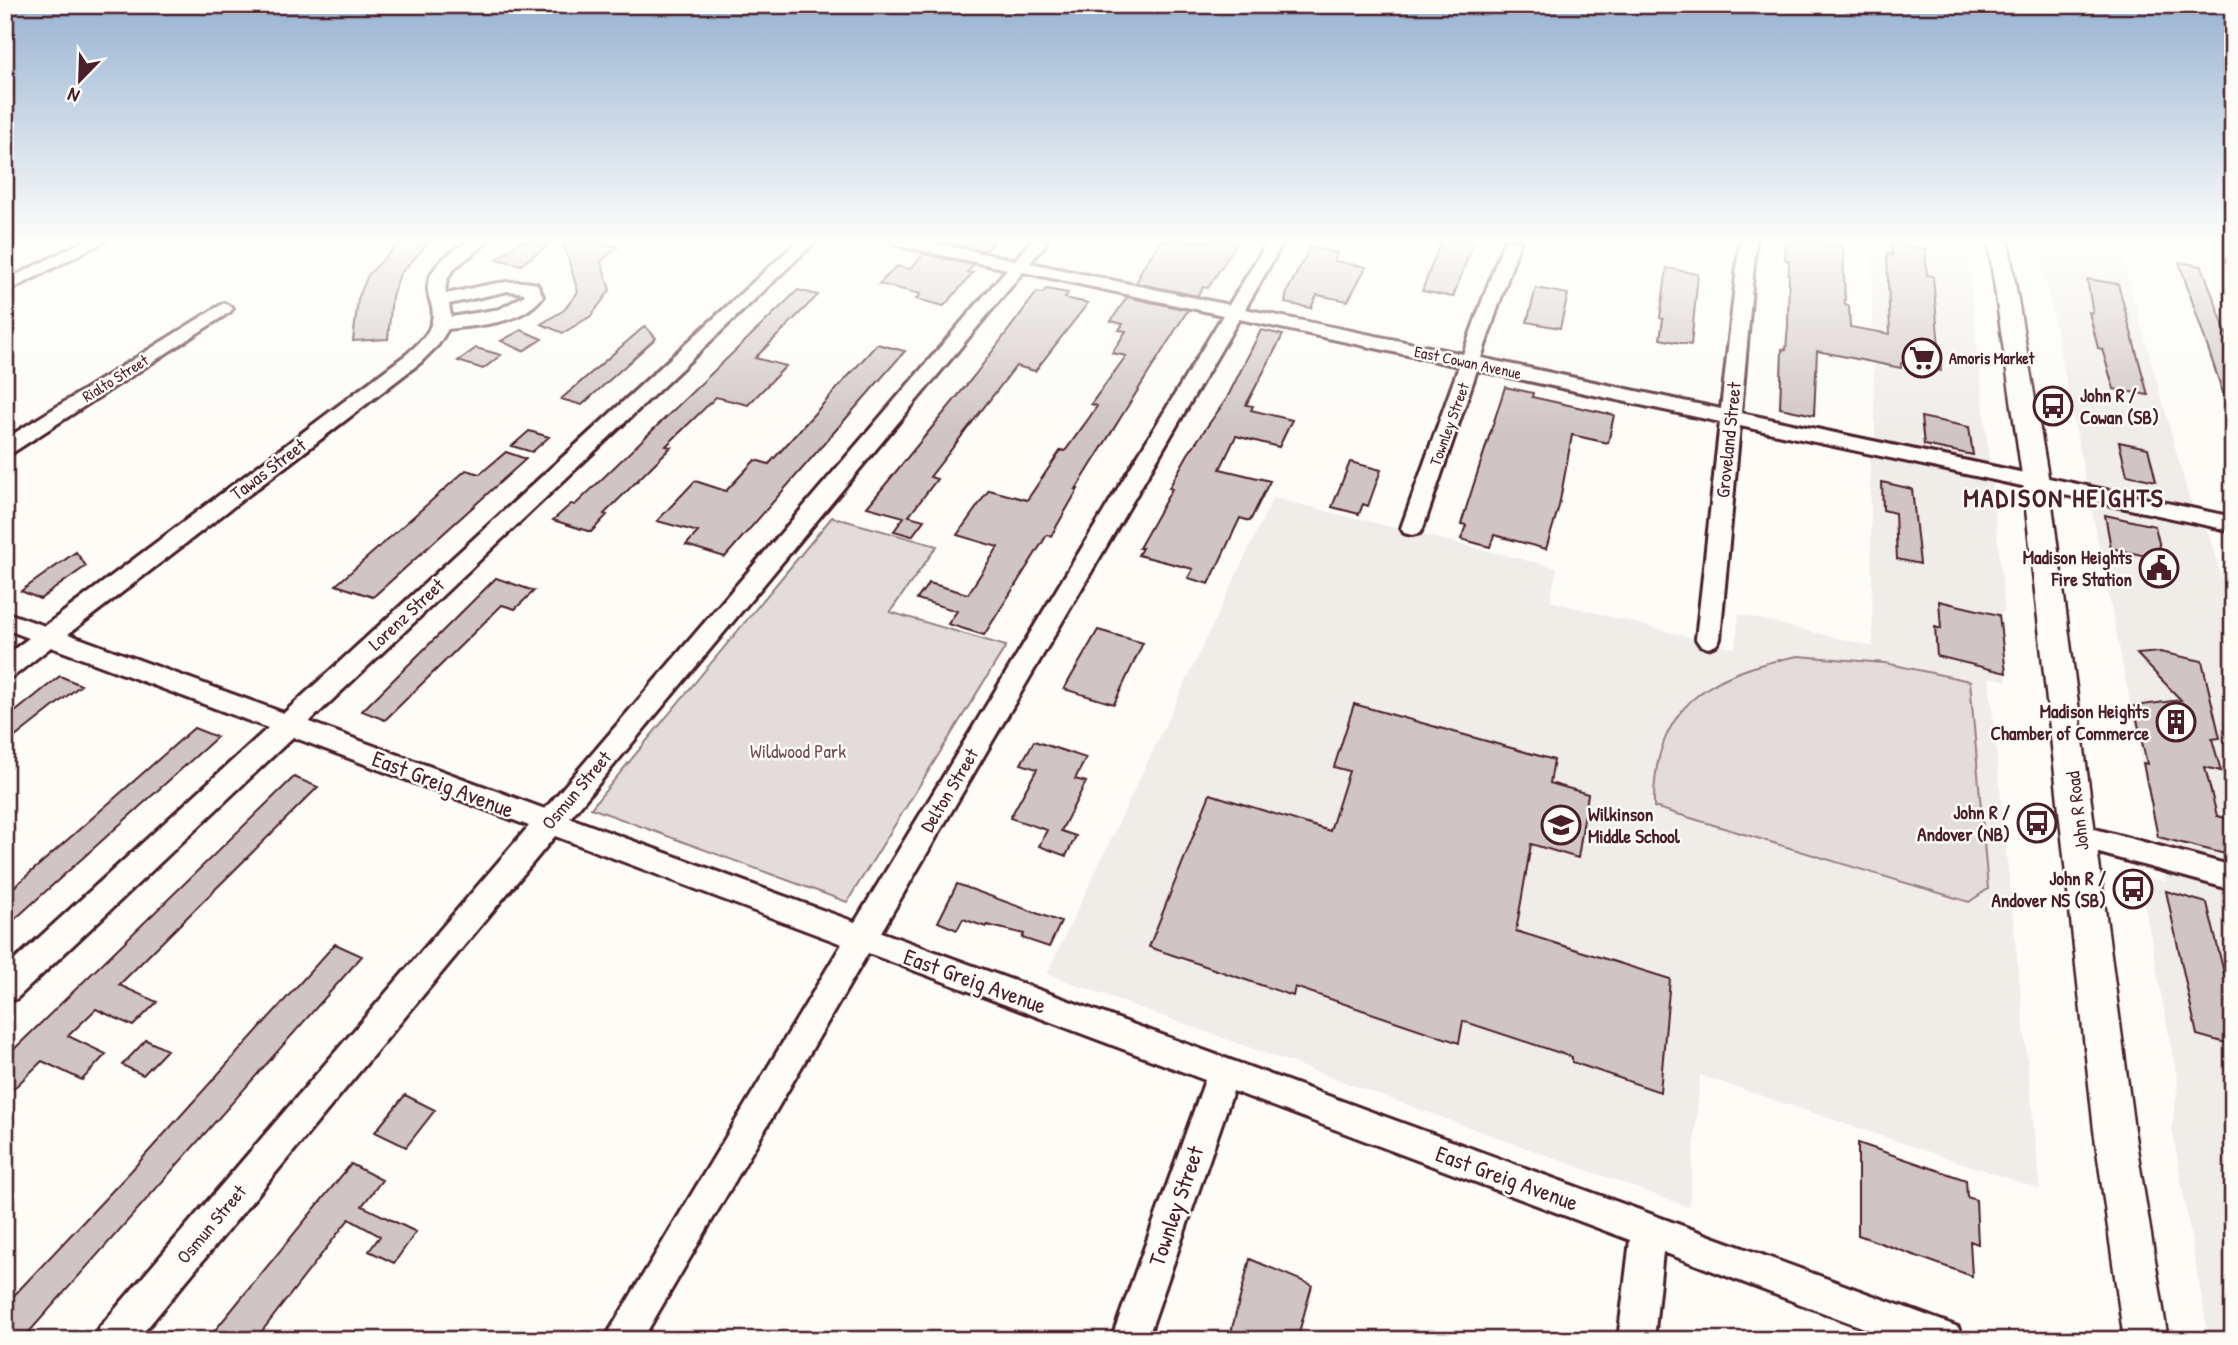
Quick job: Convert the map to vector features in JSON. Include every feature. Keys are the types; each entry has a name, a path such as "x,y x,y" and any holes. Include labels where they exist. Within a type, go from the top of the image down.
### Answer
{"main road":[{"name":"John R Road","path":"2008,304 2036,482 2114,1130 2146,1340"}],"street":[{"path":"439,304 442,324 513,311 526,304"},
{"name":"Lorenz Street","path":"5,989 741,304"},
{"name":"Osmun Street","path":"113,1340 987,304"},
{"name":"East Cowan Avenue","path":"1196,304 2233,524"},
{"name":"Delton Street","path":"622,1340 1239,304"},
{"name":"Townley Street","path":"1412,528 1490,304"},
{"name":"Groveland Street","path":"1707,639 1742,304"},
{"name":"Rialto Street","path":"5,448 224,308"},
{"name":"Tawas Street","path":"5,669 414,358 430,343 442,324"},
{"name":"East Greig Avenue","path":"5,620 1945,1340"},
{"path":"2080,837 2233,878"},
{"name":"Townley Street","path":"1129,1340 1223,1073"},
{"path":"1636,1340 1648,1230"}],"shaded area":[{"name":"Wilkinson Middle School","path":"1872,304 1973,304 2005,610 1999,615 2007,681 1989,677 2040,1189 1700,1075 1689,1207 1047,974 1273,498 1557,568 1550,601 1735,649 1739,614 1873,647 1870,461 1875,435"},
{"path":"2051,304 2135,304 2189,498 2209,535 2233,618 2233,1340 2209,1340 2172,1128 2178,1084 2140,879 2146,877 2166,882"}],"green space":[{"name":"Wildwood Park","path":"832,517 937,546 890,612 1006,646 847,902 591,808"},
{"path":"1798,656 1885,663 1970,681 1988,889 1969,902 1654,807 1656,772 1663,744 1675,720 1692,700 1712,685 1737,673"}],"building":[{"path":"357,304 391,304 388,339 353,341"},
{"path":"569,304 600,304 591,316 563,333 541,324 564,310"},
{"path":"784,304 809,304 755,358 786,366 748,405 716,397 666,446 671,447 604,514 607,515 591,532 553,520 571,504 575,505"},
{"path":"1028,304 1087,304 1035,371 1016,366 930,477 937,479 909,516 924,520 912,536 894,531 904,517 867,507 974,376"},
{"path":"1122,304 1159,304 1188,310 1076,489 1051,536 1047,535 984,635 948,624 957,611 917,599 929,583 968,594 998,547 957,535 989,490 1027,500 1061,450 1065,451 1089,418 1097,406 1091,404 1126,356 1112,353 1126,331 1119,330 1123,324 1111,321"},
{"path":"1289,304 1313,304 1311,308"},
{"path":"1532,304 1566,304 1560,328 1527,322"},
{"path":"1662,304 1695,304 1691,345 1660,339 1663,319 1660,318"},
{"path":"1788,304 1845,304 1849,306 1850,327 1890,334 1889,304 1935,304 1941,371 1901,363 1901,368 1817,351 1814,415 1780,408 1782,349 1786,350"},
{"path":"2091,304 2123,304 2148,395 2114,389 2102,349 2098,348 2089,312 2093,313"},
{"path":"2193,304 2216,304 2233,352 2233,413 2230,414"},
{"path":"645,326 656,338 582,405 561,399"},
{"path":"521,330 542,339 523,351 501,341"},
{"path":"1261,330 1283,335 1246,405 1253,406 1251,410 1292,420 1279,447 1236,436 1220,469 1270,481 1250,521 1240,518 1209,584 1188,578 1193,569 1138,555 1142,548 1139,548 1188,454 1227,398"},
{"path":"877,344 905,351 725,557 686,545 698,532 657,521 695,481 726,491 755,460 769,464"},
{"path":"476,348 501,355 483,369 458,361"},
{"path":"1505,387 1533,393 1532,397 1614,415 1608,443 1572,435 1559,506 1546,549 1494,535 1490,547 1461,539 1466,525 1461,524"},
{"path":"1921,417 1969,427 1973,455 1924,445"},
{"path":"529,431 549,437 532,452 512,446"},
{"path":"2119,442 2148,448 2156,481 2127,475"},
{"path":"506,452 526,459 373,597 336,585 466,470 480,474"},
{"path":"1350,462 1381,470 1368,506 1363,504 1359,514 1332,507"},
{"path":"1882,482 1912,489 1920,564 1897,559 1895,513 1883,510"},
{"path":"2105,515 2155,526 2163,560 2111,548"},
{"path":"76,552 86,566 40,599 21,591"},
{"path":"496,578 534,591 515,609 502,605 385,720 362,711"},
{"path":"1939,601 1999,615 2006,673 1937,656 1935,627 1941,629"},
{"path":"1098,630 1143,643 1114,704 1064,689"},
{"path":"2160,652 2202,661 2220,738 2212,739 2221,771 2205,767 2217,816 2233,820 2233,856 2158,837 2143,763 2147,764 2134,706 2181,700 2137,654"},
{"path":"60,676 81,685 5,745 5,720"},
{"path":"1354,704 1554,760 1550,783 1588,794 1578,858 1531,844 1516,931 1670,979 1660,1092 1572,1062 1572,1057 1463,1021 1459,1043 1295,987 1293,996 1149,947 1210,794 1330,831 1349,771 1334,767"},
{"path":"194,728 217,737 5,928 5,895"},
{"path":"1034,741 1086,758 1075,779 1086,782 1061,831 1076,836 1066,856 1039,846 1047,830 1010,818 1037,769 1021,764"},
{"path":"294,777 318,787 119,985 157,1002 133,1026 96,1009 68,1036 106,1054 82,1080 42,1061 5,1097 5,1058"},
{"path":"957,884 1061,922 1049,947 1022,938 1024,934 987,925 986,927 963,919 957,930 938,922"},
{"path":"2166,891 2207,903 2225,977 2233,979 2233,1045 2197,1035"},
{"path":"335,944 362,956 22,1340 5,1340 5,1305 131,1171"},
{"path":"146,1040 167,1050 143,1075 122,1065"},
{"path":"405,1095 435,1110 406,1147 375,1132"},
{"path":"1858,1143 1966,1180 1967,1197 1976,1200 1978,1244 1970,1241 1972,1276 1858,1235"},
{"path":"351,1164 382,1180 362,1206 416,1232 394,1263 369,1251 380,1236 349,1219 255,1340 207,1340"},
{"path":"1250,1259 1312,1285 1297,1340 1229,1340"}],"place":[{"name":"Amoris Market","path":"1922,358"},
{"name":"John R / Cowan (SB)","path":"2053,406"},
{"name":"Madison Heights Fire Station","path":"2159,568"},
{"name":"Madison Heights Chamber of Commerce","path":"2176,722"},
{"name":"John R / Andover (NB)","path":"2037,823"},
{"name":"Wilkinson Middle School","path":"1561,825"},
{"name":"John R / Andover NS (SB)","path":"2133,889"}],"district":[{"name":"MADISON HEIGHTS","path":"2064,498"}]}
